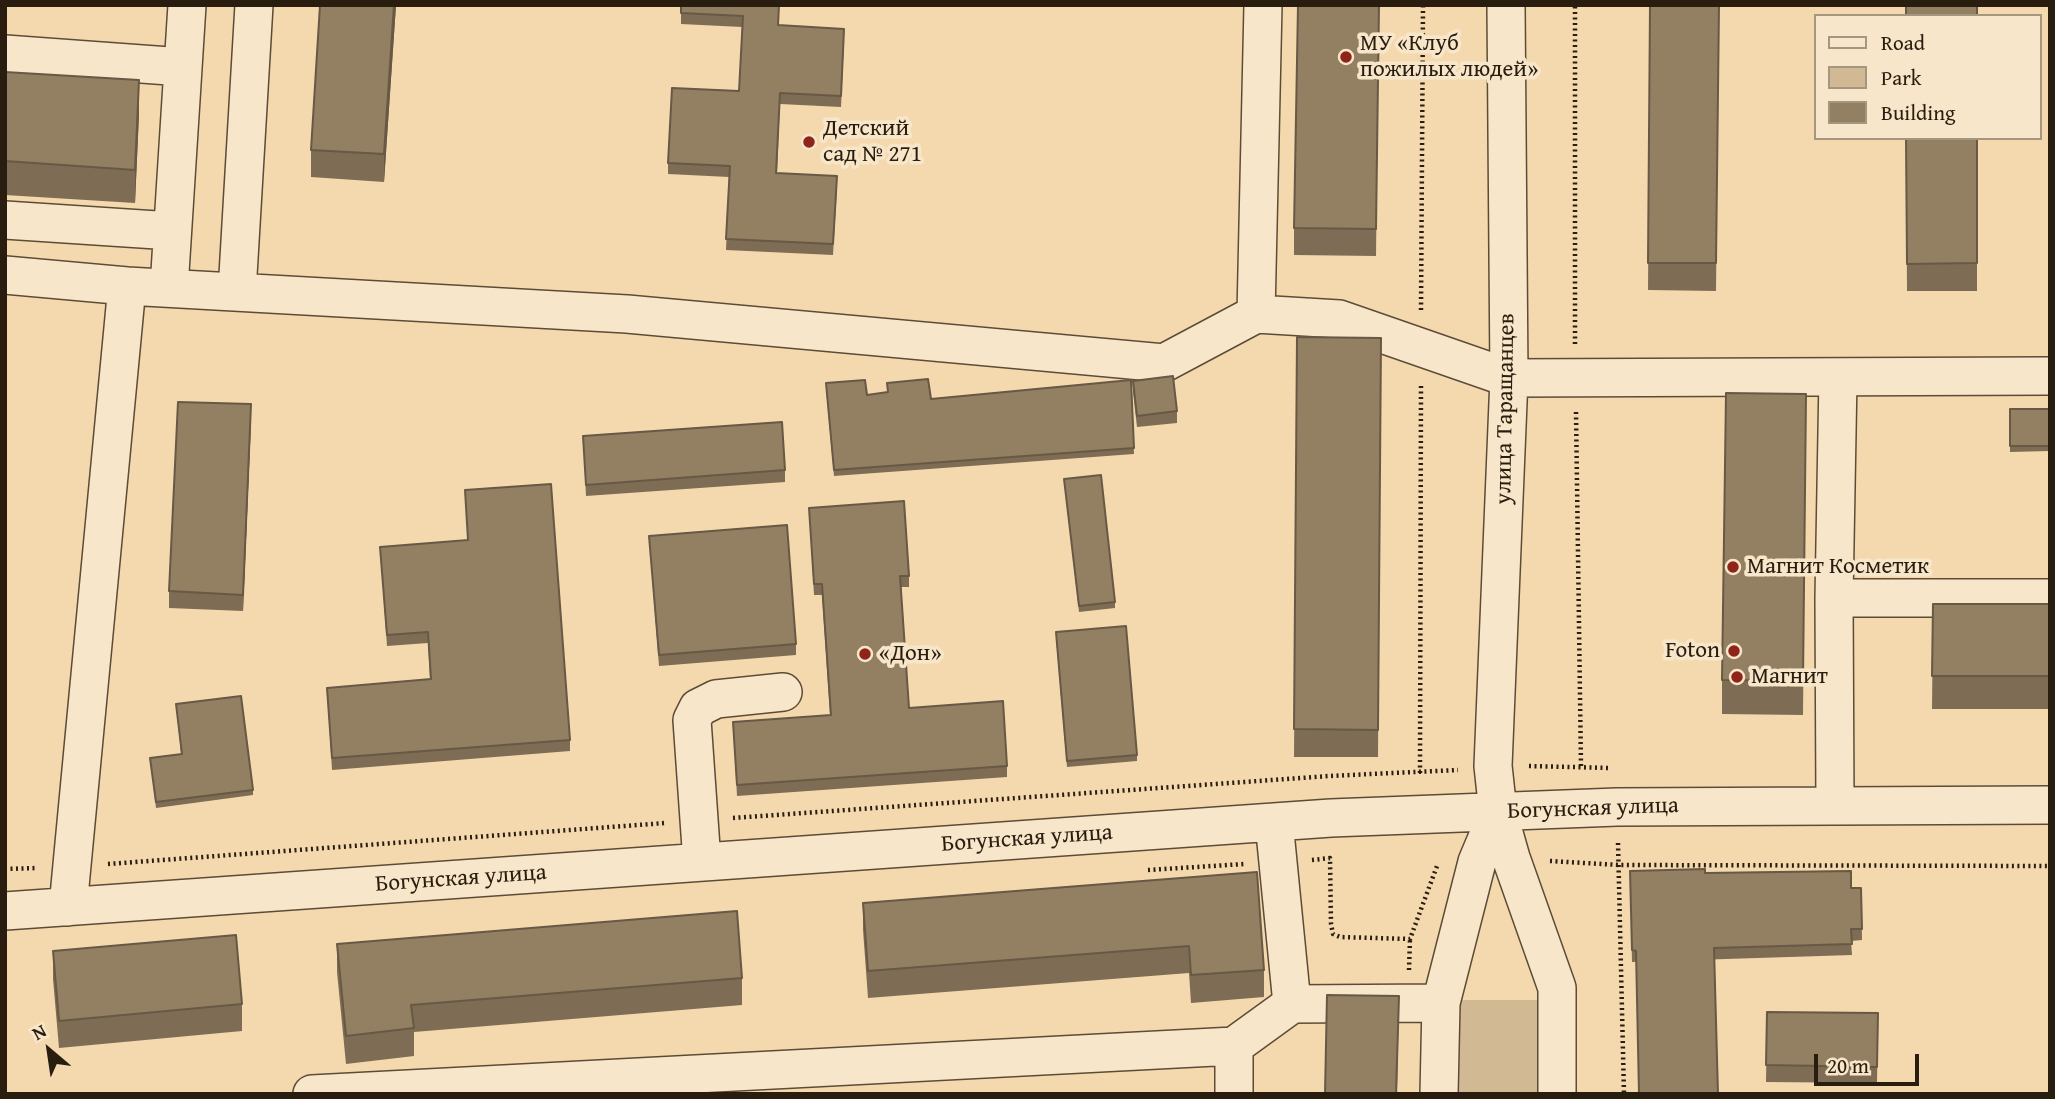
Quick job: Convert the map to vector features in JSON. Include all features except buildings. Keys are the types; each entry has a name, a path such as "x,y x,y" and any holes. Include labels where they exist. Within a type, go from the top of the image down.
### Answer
{"street":[{"path":"169,288 187,5"},
{"path":"237,292 254,5"},
{"path":"1256,314 1263,5"},
{"name":"улица Таращанцев","path":"1440,1094 1441,1003 1494,860 1498,812 1493,766 1509,378 1506,5"},
{"path":"5,54 183,67"},
{"path":"5,220 172,231"},
{"path":"5,275 127,286 627,314 1164,363 1256,314 1339,319 1509,378 2050,376"},
{"path":"68,907 127,286"},
{"path":"1835,805 1834,598 1838,377"},
{"path":"1834,598 2050,598"},
{"path":"702,862 692,720 698,708 716,699 783,692"},
{"name":"Богунская улица","path":"5,911 1274,822 1617,807 2050,805"},
{"path":"1274,822 1292,1004"},
{"path":"1494,860 1557,988 1557,1094"},
{"path":"312,1094 485,1089 1234,1046 1292,1004 1441,1003"},
{"path":"1234,1046 1234,1094"}],"path":[{"path":"1420,773 1423,5"},
{"path":"1575,5 1575,377 1581,766 1616,768"},
{"path":"1617,807 1624,1094"},
{"path":"1136,871 1330,858 1333,934 1340,937 1410,939 1436,866 1494,860 1619,864 2050,866"}],"green space":[{"path":"1454,1000 1543,1000 1543,1094 1453,1094"}],"place":[{"name":"МУ «Клуб пожилых людей»","path":"1346,57"},
{"name":"Детский сад № 271","path":"809,142"},
{"name":"Магнит Косметик","path":"1733,567"},
{"name":"Foton","path":"1734,651"},
{"name":"«Дон»","path":"865,654"},
{"name":"Магнит","path":"1737,677"}]}
